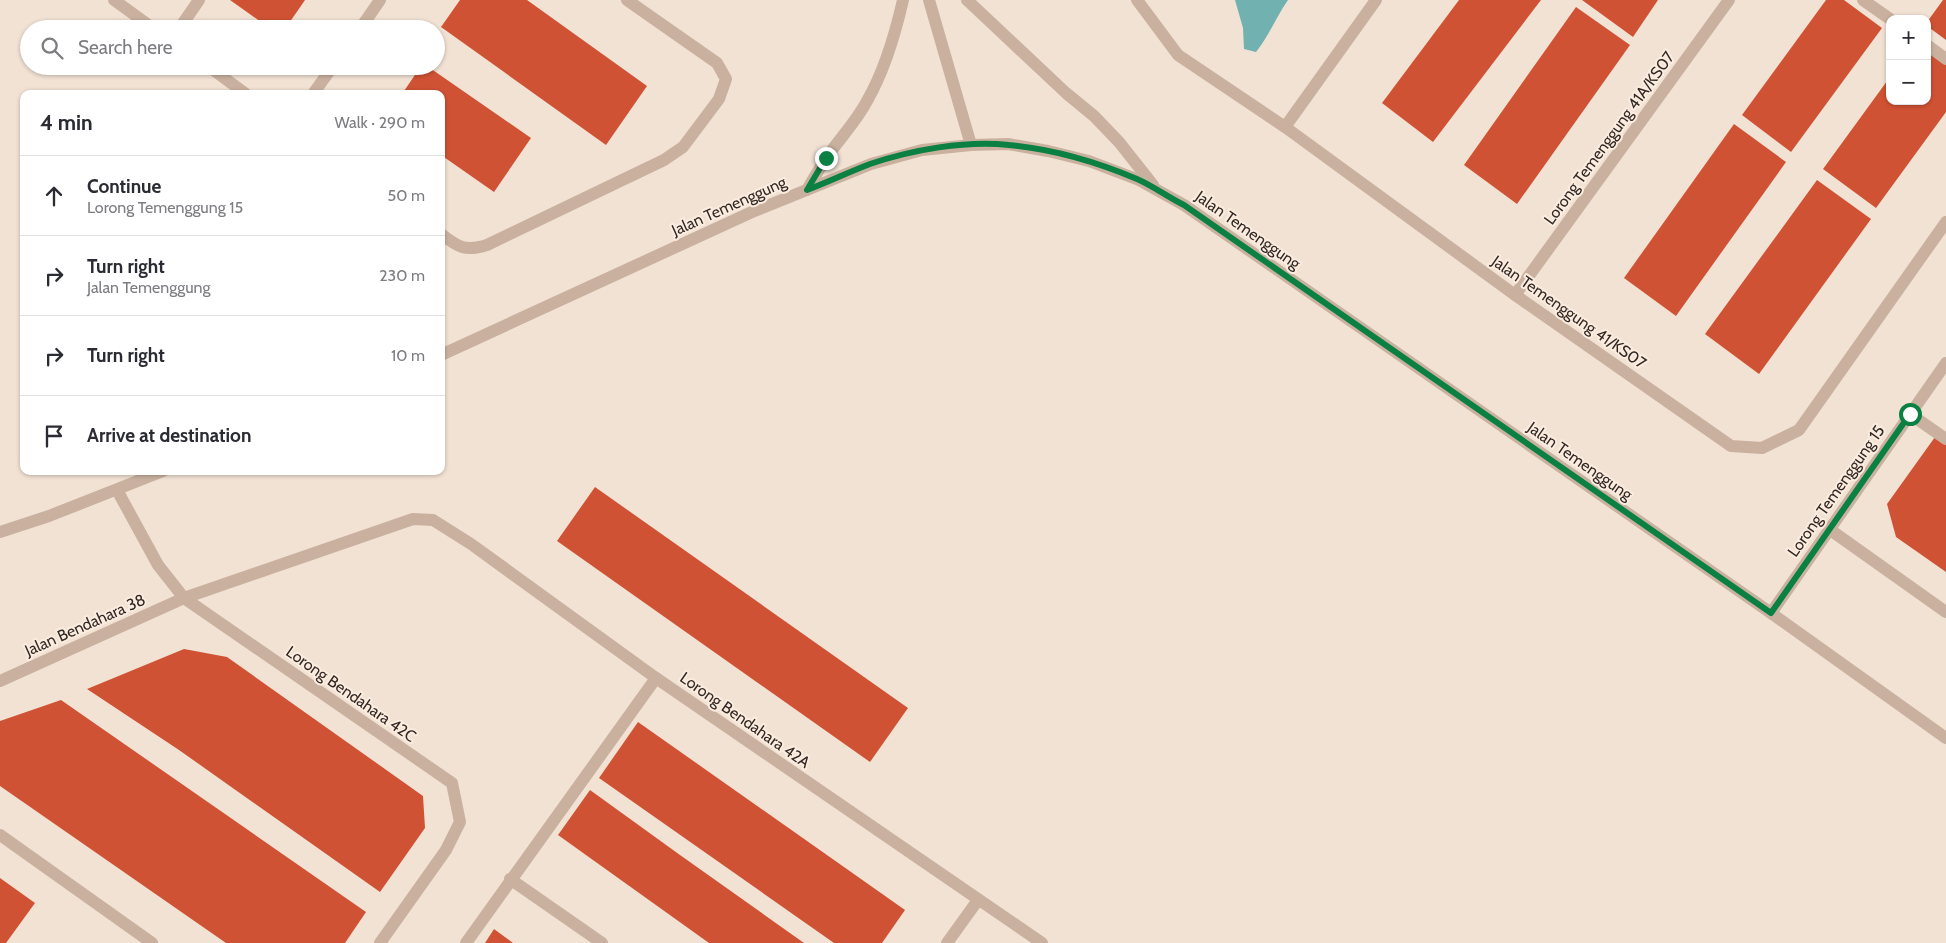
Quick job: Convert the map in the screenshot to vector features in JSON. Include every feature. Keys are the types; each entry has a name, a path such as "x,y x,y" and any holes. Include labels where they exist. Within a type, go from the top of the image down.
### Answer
{"street":[{"path":"114,0 142,20"},
{"path":"185,20 199,0"},
{"path":"366,20 380,0"},
{"path":"445,237 458,246 473,250 664,160 683,147 719,99 726,79 717,63 627,0"},
{"path":"807,190 826,158 867,102 879,77 895,34 903,0"},
{"path":"929,0 971,145"},
{"path":"967,0 1060,87 1094,116 1119,142 1157,190"},
{"name":"Jalan Temenggung 41/KS07","path":"1137,0 1178,55 1285,127 1515,295 1731,446 1762,448 1799,430 1946,222"},
{"path":"1285,127 1376,0"},
{"name":"Lorong Temenggung 41A/KS07","path":"1515,295 1729,0"},
{"path":"1863,0 1886,16"},
{"path":"1931,48 1946,59"},
{"path":"220,75 241,90"},
{"path":"316,90 327,75"},
{"name":"Jalan Temenggung","path":"445,353 744,216 871,164 922,150 971,145 1008,144 1089,161 1139,180 1184,205 1771,613 1946,738"},
{"name":"Lorong Temenggung 15","path":"1771,613 1946,363"},
{"path":"1910,414 1946,438"},
{"path":"0,532 49,516 153,475"},
{"name":"Lorong Bendahara 42C","path":"117,490 158,565 184,598 452,783 460,822 446,850 380,943"},
{"name":"Jalan Bendahara 38","path":"0,681 184,598 413,519 433,520"},
{"name":"Lorong Bendahara 42A","path":"433,520 471,544 656,678 1042,943"},
{"path":"1829,529 1946,612"},
{"path":"466,943 510,879 656,678"},
{"path":"0,835 152,943"},
{"path":"510,879 602,943"},
{"path":"948,943 978,900"}],"water":[{"path":"1235,0 1288,0 1256,52 1244,49 1243,28"}],"building":[{"path":"230,0 305,0 291,20 258,20"},
{"path":"460,0 527,0 647,86 606,145 445,30 445,21"},
{"path":"1459,0 1541,0 1433,142 1382,103"},
{"path":"1582,0 1658,0 1633,37"},
{"path":"1826,0 1844,0 1882,28 1791,152 1742,115"},
{"path":"1943,0 1946,0 1946,40 1931,29 1931,16"},
{"path":"1576,7 1630,45 1517,204 1464,165"},
{"path":"1931,54 1946,65 1946,112 1876,208 1823,169 1886,82 1886,105 1931,105"},
{"path":"415,75 440,75 531,138 494,192 445,158 445,90 405,90"},
{"path":"1734,124 1786,162 1676,316 1624,278"},
{"path":"1817,180 1871,219 1759,374 1705,334"},
{"path":"1935,437 1946,445 1946,572 1896,537 1887,504"},
{"path":"595,487 908,708 870,762 557,541"},
{"path":"184,649 227,657 423,796 425,828 380,892 179,750 87,689"},
{"path":"61,700 366,912 345,943 226,943 0,786 0,721"},
{"path":"638,722 905,910 882,943 834,943 599,778"},
{"path":"590,790 804,943 709,943 702,938 558,835"},
{"path":"0,878 35,903 6,943 0,943"},
{"path":"494,929 513,943 485,943"}],"route":[{"path":"826,158 807,190 871,164 922,150 971,145 1008,144 1048,151 1089,161 1139,180 1184,205 1771,613 1910,414"}]}
